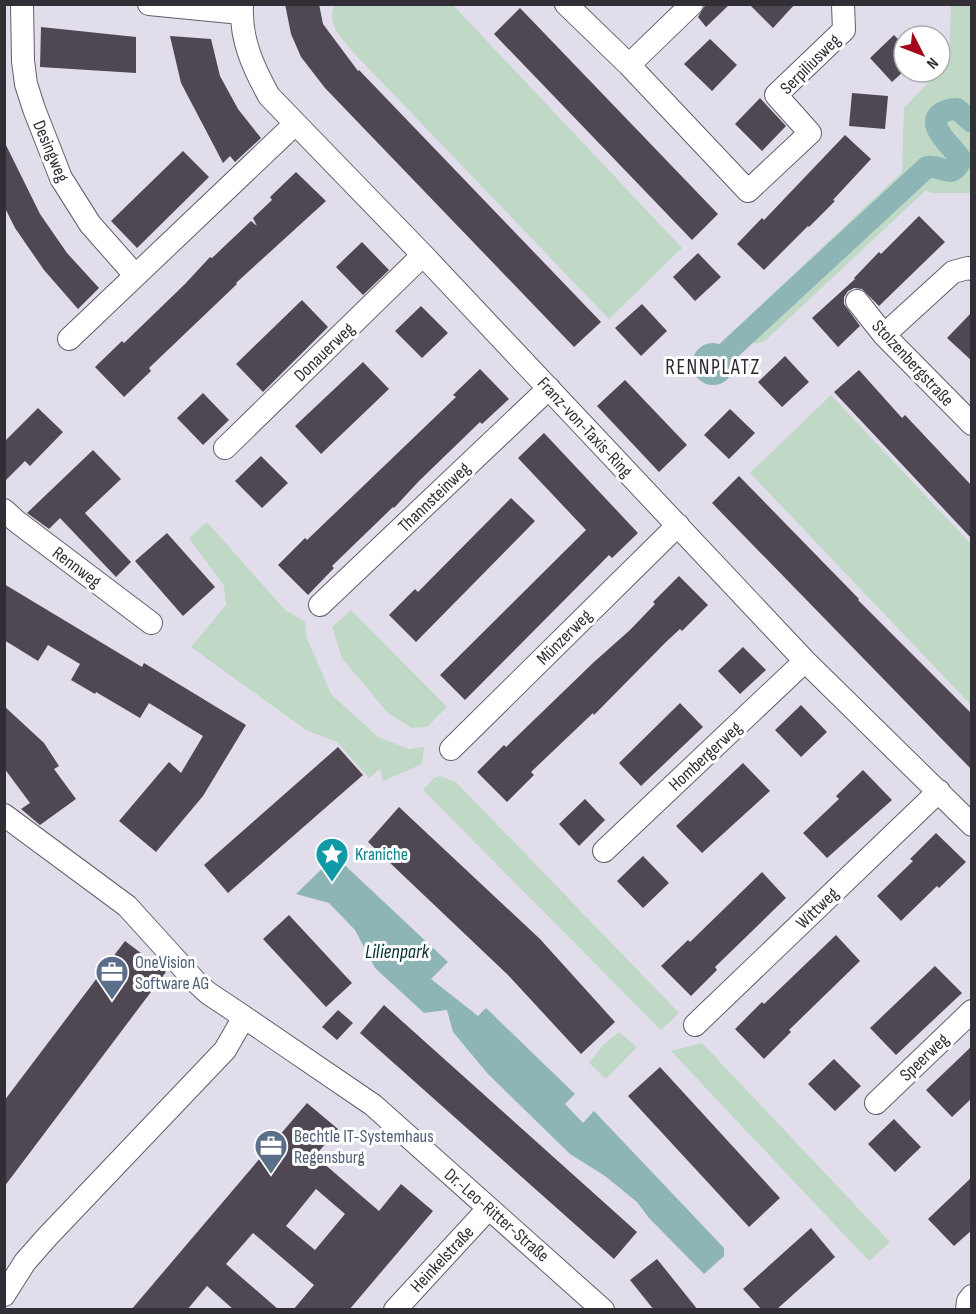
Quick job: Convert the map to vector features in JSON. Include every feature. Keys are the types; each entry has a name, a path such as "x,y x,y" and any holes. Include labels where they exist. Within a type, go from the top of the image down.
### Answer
{"street":[{"name":"Desingweg","path":"22,4 23,61 26,84 61,178 90,224 135,275"},
{"path":"149,4 242,9"},
{"path":"566,4 629,65 692,4"},
{"name":"Serpiliusweg","path":"629,65 748,191 810,133 776,95 844,30 843,4"},
{"name":"Franz-von-Taxis-Ring","path":"242,9 244,41 255,70 269,96 423,255 805,661 972,825"},
{"path":"69,339 295,124"},
{"name":"Donauerweg","path":"225,448 423,255"},
{"path":"884,334 953,272 972,269"},
{"name":"Stolzenbergstraße","path":"857,301 884,334 972,424"},
{"name":"Thannsteinweg","path":"320,605 549,388"},
{"name":"Rennweg","path":"4,510 151,623"},
{"name":"Münzerweg","path":"451,749 678,525"},
{"name":"Hombergerweg","path":"604,851 805,661"},
{"name":"Wittweg","path":"695,1025 939,791"},
{"name":"Dr.-Leo-Ritter-Straße","path":"4,815 127,906 208,993 374,1105 603,1310"},
{"name":"Speerweg","path":"876,1104 972,1011"},
{"path":"4,1294 25,1262 47,1237 225,1050 244,1017"},
{"name":"Heinkelstraße","path":"395,1310 488,1209"},
{"path":"967,1310 968,1301 972,1296"}],"shaded area":[{"path":"334,5 453,5 682,248 609,319 352,51 333,24"},
{"path":"951,5 971,5 971,193 931,193 926,190 766,340 754,343 741,327 745,320 902,172 904,108 926,84 952,84"},
{"path":"831,395 971,544 971,705 750,473"},
{"path":"207,522 286,611 305,621 306,636 331,694 378,737 409,749 424,747 422,764 383,781 380,769 369,778 337,742 306,730 191,647 226,605 224,586 189,538"},
{"path":"351,610 447,707 427,727 411,728 387,712 342,658 332,627"},
{"path":"440,776 456,782 679,1013 661,1030 423,790 435,777"},
{"path":"619,1032 637,1047 606,1079 589,1063 604,1044"},
{"path":"702,1043 890,1242 869,1261 671,1051"}],"water":[{"path":"713,343 728,349 734,364 728,379 713,385 698,379 692,364 698,349"},
{"name":"Lilienpark","path":"335,856 448,962 431,979 478,1016 486,1008 575,1094 565,1104 583,1123 594,1111 724,1248 724,1256 704,1274 649,1218 637,1202 605,1176 570,1154 488,1074 453,1032 447,1010 424,1013 375,968 355,930 329,903 296,894"}],"building":[{"path":"285,4 319,4 323,24 358,71 601,322 574,347 325,88 301,57 291,34"},
{"path":"706,4 730,4 706,27 698,17"},
{"path":"749,4 795,4 773,28"},
{"path":"520,8 718,214 692,240 494,34"},
{"path":"41,27 136,37 136,73 40,67"},
{"path":"170,36 211,39 220,76 238,109 261,138 235,162 230,156 223,163 181,83"},
{"path":"892,37 892,82 870,58"},
{"path":"710,39 737,65 712,91 684,64"},
{"path":"852,93 888,96 885,129 849,126"},
{"path":"760,98 786,126 762,151 735,124"},
{"path":"845,135 871,159 833,200 835,201 764,270 737,244 762,218 764,220"},
{"path":"4,141 40,214 67,253 99,288 78,309 44,270 15,228 4,206"},
{"path":"183,151 209,177 137,248 111,221"},
{"path":"296,172 326,201 236,283 149,368 151,371 124,397 95,367 122,341 124,343 210,257 212,258 251,221 257,226 253,218 272,200 270,197"},
{"path":"919,216 945,242 879,306 862,289 854,288 848,291 844,297 844,304 860,326 838,347 812,318"},
{"path":"362,242 389,270 363,295 336,267"},
{"path":"698,253 721,277 695,301 673,277"},
{"path":"302,300 328,327 263,392 236,364"},
{"path":"642,304 667,331 641,356 615,328"},
{"path":"421,306 448,333 422,358 395,331"},
{"path":"972,312 972,361 947,338"},
{"path":"785,356 809,382 782,407 758,382"},
{"path":"363,362 389,389 321,454 295,426"},
{"path":"480,369 509,399 482,424 480,422 419,481 394,508 332,566 334,568 308,595 278,565 456,397 453,395"},
{"path":"859,370 902,418 905,415 972,486 972,539 834,392"},
{"path":"625,380 687,445 659,472 597,406"},
{"path":"203,393 229,420 203,445 177,418"},
{"path":"38,408 63,432 30,466 25,461 4,482 4,442"},
{"path":"730,409 755,433 729,459 704,435"},
{"path":"544,433 638,533 612,558 609,555 465,700 440,675 586,530 518,458"},
{"path":"93,450 121,479 85,513 131,562 116,577 60,518 49,529 27,513"},
{"path":"261,456 288,483 262,508 235,481"},
{"path":"739,476 972,714 972,770 712,503"},
{"path":"511,498 535,521 416,642 389,615 415,589 418,592"},
{"path":"167,533 215,587 183,616 135,561"},
{"path":"679,576 708,605 682,631 680,629 666,642 594,715 593,713 531,772 534,775 507,802 477,772 630,630"},
{"path":"4,584 142,667 144,663 246,725 203,796 156,852 119,821 169,762 181,773 203,736 149,703 140,718 71,680 80,664 48,645 38,661 4,640"},
{"path":"743,647 766,670 740,694 718,671"},
{"path":"680,703 703,727 641,786 619,763"},
{"path":"801,705 827,732 801,757 775,730"},
{"path":"4,706 44,743 59,766 54,769 76,799 40,825 21,809 30,803 4,768"},
{"path":"338,747 363,775 228,893 204,865"},
{"path":"743,763 770,791 702,853 676,826"},
{"path":"863,770 892,800 827,858 803,833 839,799 836,796"},
{"path":"585,799 605,820 579,846 559,824"},
{"path":"399,807 540,939 615,1022 581,1054 508,975 368,842"},
{"path":"936,833 966,862 901,921 877,896 913,861 910,859"},
{"path":"643,856 669,883 643,908 617,881"},
{"path":"762,872 786,898 715,967 717,970 691,996 661,966 688,940 690,942"},
{"path":"289,915 352,983 326,1007 263,939"},
{"path":"836,935 860,961 789,1030 791,1032 764,1059 735,1029"},
{"path":"125,941 166,972 4,1187 4,1101"},
{"path":"935,966 962,993 896,1055 870,1028"},
{"path":"384,1005 637,1232 614,1259 360,1033"},
{"path":"338,1010 353,1023 337,1040 322,1027"},
{"path":"972,1046 972,1098 952,1117 926,1090"},
{"path":"834,1059 861,1086 835,1111 808,1084"},
{"path":"660,1067 780,1198 749,1227 628,1096"},
{"path":"307,1103 338,1129 315,1156 379,1211 401,1184 433,1211 349,1310 293,1310 314,1285 253,1233 226,1264 279,1310 234,1310 207,1286 187,1310 131,1310","holes":["316,1189 345,1214 315,1250 286,1226"]},
{"path":"894,1119 921,1147 895,1172 868,1144"},
{"path":"972,1177 972,1230 954,1246 928,1219"},
{"path":"811,1228 835,1257 776,1310 762,1310 743,1289"},
{"path":"657,1259 698,1310 654,1310 630,1280"}],"waterway":[{"path":"729,350 927,167 946,171 954,170 961,160 939,132 936,120 939,115 948,110 957,109 972,122"}],"place":[{"name":"Kraniche","path":"332,883"},
{"name":"OneVision Software AG","path":"112,1001"},
{"name":"Bechtle IT-Systemhaus Regensburg","path":"271,1175"}],"district":[{"name":"RENNPLATZ","path":"713,367"}]}
